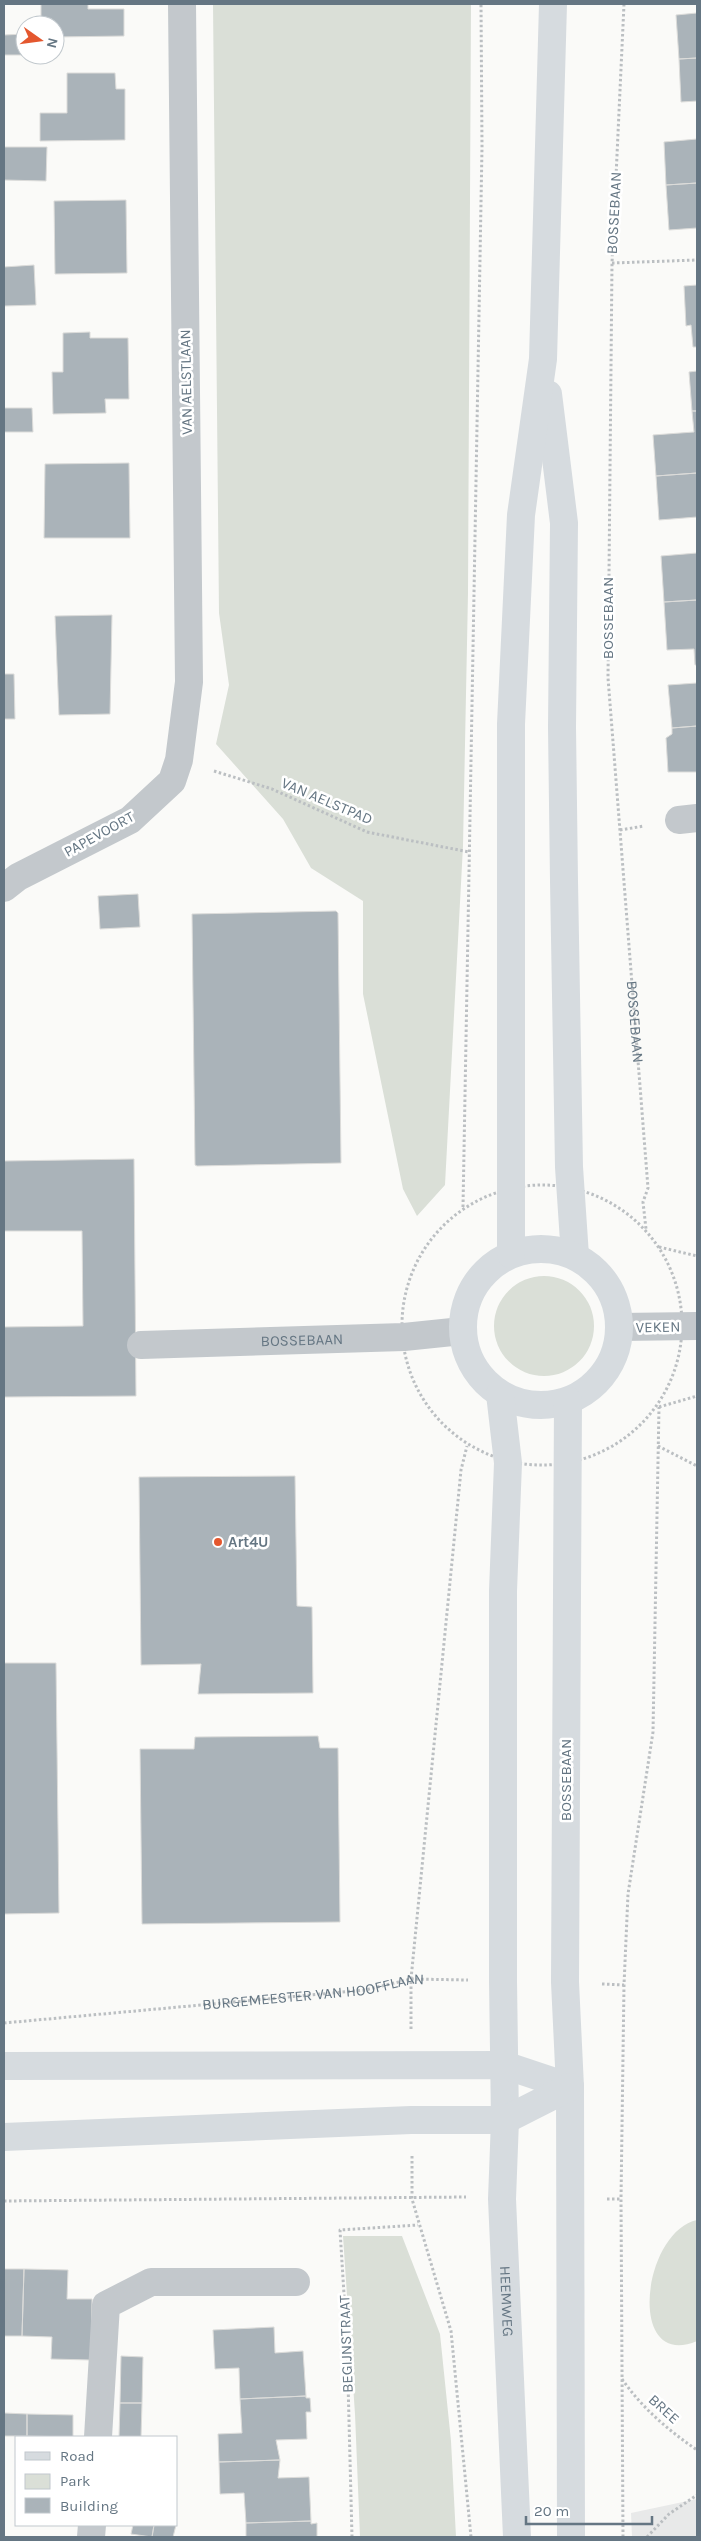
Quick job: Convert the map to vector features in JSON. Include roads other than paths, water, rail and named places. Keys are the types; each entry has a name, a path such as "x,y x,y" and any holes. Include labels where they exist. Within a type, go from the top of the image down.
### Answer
{"street":[{"name":"VAN AELSTLAAN","path":"179,760 188,682 182,4"},
{"path":"511,1254 511,724 521,515 544,359 553,4"},
{"path":"544,359 564,523 562,727 564,881 569,1166 575,1256"},
{"name":"PAPEVOORT","path":"8,875 130,820 172,781 179,760"},
{"path":"532,1249 554,1249 575,1256 590,1265 612,1293 619,1327 616,1350 605,1372 588,1389 568,1401 545,1405 530,1404 500,1394 485,1382 474,1368 466,1350 462,1331 465,1307 475,1285 490,1266 511,1254 532,1249"},
{"name":"VEKEN","path":"619,1327 697,1326"},
{"name":"BOSSEBAAN","path":"141,1345 404,1337 462,1331"},
{"path":"500,1394 508,1463 503,1592 502,1981 504,2065"},
{"name":"BOSSEBAAN","path":"568,1401 565,1982 570,2086"},
{"path":"4,2066 504,2065 570,2086"},
{"name":"HEEMWEG","path":"504,2065 505,2120 502,2199 517,2537"},
{"path":"4,2137 411,2120 505,2120 570,2086"},
{"path":"570,2086 571,2537"},
{"path":"98,2436 106,2305 151,2282 296,2282"}],"place":[{"name":"Art4U","path":"218,1542"}]}
